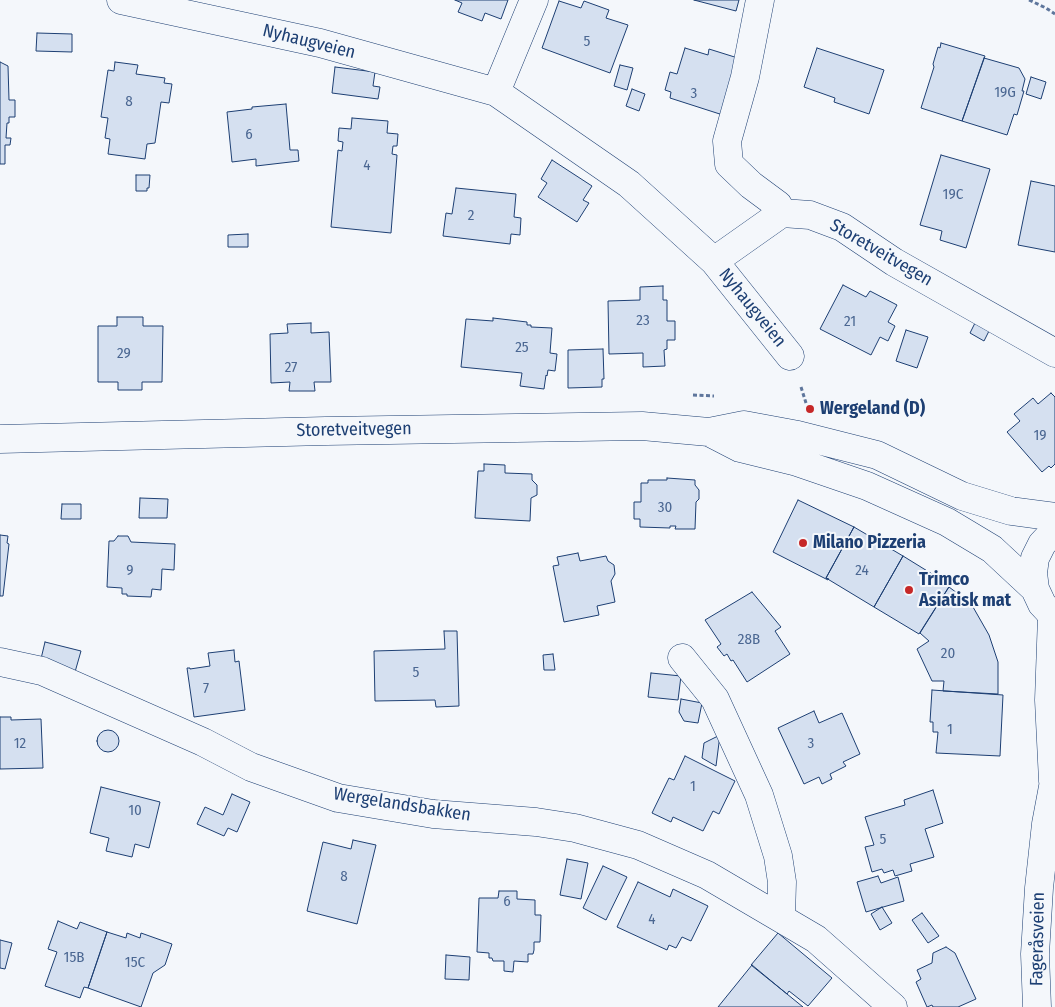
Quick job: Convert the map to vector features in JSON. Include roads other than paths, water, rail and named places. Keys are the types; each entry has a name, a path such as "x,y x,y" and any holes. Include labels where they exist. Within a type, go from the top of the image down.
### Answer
{"street":[{"name":"Nyhaugveien","path":"121,0 320,43 496,92 630,184 714,261 790,356"},
{"path":"496,92 534,0"},
{"path":"760,0 746,77 727,141 729,164 751,185 778,205 782,214"},
{"name":"Nyhaugveien","path":"714,261 782,214"},
{"name":"Storetveitvegen","path":"782,214 810,214 842,227 894,262 1055,353"},
{"name":"Storetveitvegen","path":"0,438 326,430 642,426 709,432 744,426 798,435 877,455 970,498 1011,511 1055,517"},
{"name":"Storetveitvegen","path":"709,432 740,448 798,462 867,486 947,522 992,549 1035,589"},
{"path":"1054,617 1042,604 1035,589 1033,573 1036,558 1042,544 1055,530"},
{"name":"Fageråsveien","path":"1037,1007 1035,954 1039,888 1051,825 1054,779 1049,700 1054,617"},
{"path":"682,658 715,699 759,795 778,856 782,882 781,917"},
{"name":"Wergelandsbakken","path":"0,662 42,671 204,742 251,767 338,798 433,814 536,822 575,828 638,845 707,875 816,939 893,1007"}],"place":[{"name":"Wergeland (D)","path":"810,409"},
{"name":"Milano Pizzeria","path":"803,543"},
{"name":"Trimco Asiatisk mat","path":"909,590"}]}
